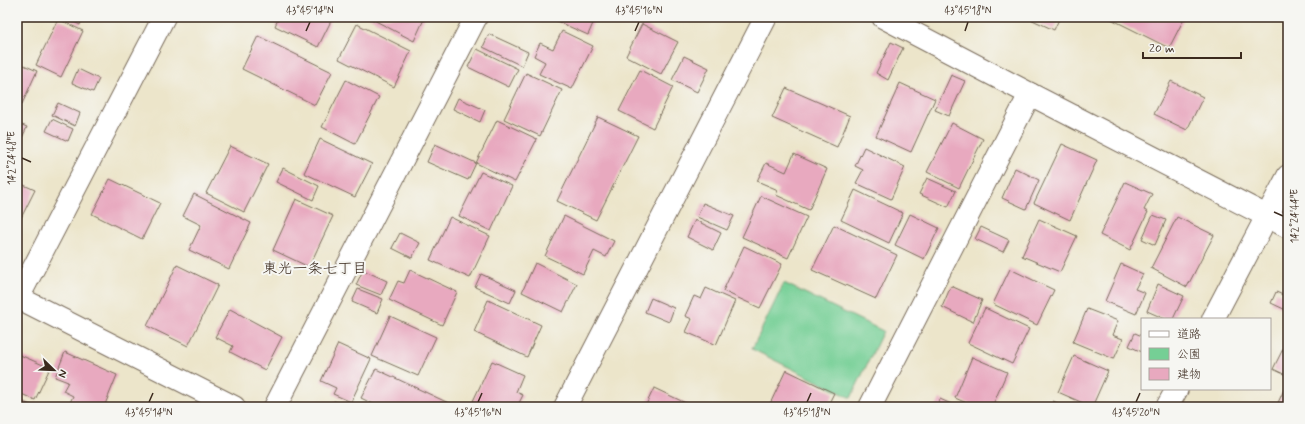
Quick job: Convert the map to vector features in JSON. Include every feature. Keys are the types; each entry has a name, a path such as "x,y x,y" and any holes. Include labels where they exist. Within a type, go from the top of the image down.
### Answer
{"street":[{"path":"164,17 17,298 234,407"},
{"path":"275,407 476,17"},
{"path":"565,407 766,17"},
{"path":"883,17 1288,227"},
{"path":"870,407 1030,94"},
{"path":"1214,318 1288,176"},
{"path":"1167,407 1176,390"}],"green space":[{"path":"784,283 883,331 851,398 752,349"}],"building":[{"path":"64,17 83,17 80,25"},
{"path":"279,17 333,17 318,47 275,26"},
{"path":"368,17 425,17 414,41"},
{"path":"602,17 599,23 594,21 588,35 550,18"},
{"path":"1026,17 1060,17 1054,30"},
{"path":"1107,17 1185,17 1169,48"},
{"path":"58,19 83,31 61,77 36,65"},
{"path":"357,24 411,51 394,87 339,59"},
{"path":"642,24 678,42 661,74 626,56"},
{"path":"562,31 593,46 572,89 539,74 545,62 534,56 540,43 553,49"},
{"path":"489,34 528,52 522,66 483,47"},
{"path":"258,36 332,72 315,105 242,69"},
{"path":"891,42 903,48 888,80 876,73"},
{"path":"477,49 518,69 509,87 468,67"},
{"path":"684,56 709,68 697,92 672,80"},
{"path":"17,62 37,71 22,104 17,102"},
{"path":"78,69 99,79 93,92 72,83"},
{"path":"640,70 673,87 653,128 619,111"},
{"path":"526,73 562,90 540,136 504,119"},
{"path":"951,75 965,81 949,116 935,110"},
{"path":"346,80 379,97 355,144 322,127"},
{"path":"1171,81 1203,97 1187,130 1154,114"},
{"path":"900,83 935,99 911,152 876,136"},
{"path":"786,88 850,116 837,147 772,118"},
{"path":"458,98 485,110 480,122 453,109"},
{"path":"58,103 80,113 75,126 52,115"},
{"path":"598,117 638,136 596,220 557,201"},
{"path":"52,119 73,129 68,141 46,131"},
{"path":"497,120 537,139 515,182 476,163"},
{"path":"17,123 27,127 17,149"},
{"path":"952,123 983,139 959,188 927,172"},
{"path":"320,139 372,164 355,197 304,173"},
{"path":"435,144 476,163 468,180 427,162"},
{"path":"1062,144 1097,160 1070,220 1034,203"},
{"path":"230,146 268,164 244,212 206,193"},
{"path":"864,147 905,167 891,199 856,183 863,170 855,166"},
{"path":"794,154 827,169 809,210 776,195 778,190 757,181 766,163 786,172"},
{"path":"283,168 319,186 313,200 276,182"},
{"path":"1015,168 1039,180 1026,209 1002,198"},
{"path":"481,172 512,186 491,231 459,216"},
{"path":"927,178 956,191 948,207 919,194"},
{"path":"110,179 160,203 142,239 92,214"},
{"path":"17,182 35,190 17,226"},
{"path":"1125,182 1152,194 1144,210 1148,212 1130,250 1100,235"},
{"path":"855,190 903,213 889,243 841,220"},
{"path":"194,194 251,223 229,269 189,250 201,225 183,216"},
{"path":"761,196 807,217 788,258 742,237"},
{"path":"296,199 333,216 309,267 273,250"},
{"path":"703,203 734,216 727,230 697,217"},
{"path":"910,214 939,228 924,259 895,245"},
{"path":"1153,215 1166,220 1155,245 1142,239"},
{"path":"564,216 614,241 606,257 594,251 583,274 545,256"},
{"path":"450,217 490,236 470,278 430,260"},
{"path":"1177,217 1214,235 1187,287 1151,268"},
{"path":"1039,219 1077,236 1060,272 1022,256"},
{"path":"695,220 721,233 713,250 687,237"},
{"path":"834,225 897,255 876,299 812,270"},
{"path":"981,227 1009,240 1003,252 975,239"},
{"path":"400,233 420,243 412,258 392,248"},
{"path":"744,246 782,264 760,308 723,291"},
{"path":"535,263 577,284 563,312 522,292"},
{"path":"1121,264 1143,274 1135,289 1145,293 1136,314 1105,301"},
{"path":"177,265 218,285 188,346 147,326"},
{"path":"1010,269 1054,290 1037,325 993,304"},
{"path":"363,270 387,281 381,295 356,285"},
{"path":"410,270 457,292 442,325 389,300 398,281 404,283"},
{"path":"481,274 516,290 510,303 475,287"},
{"path":"1158,284 1184,296 1173,318 1163,318 1147,311"},
{"path":"951,286 982,300 973,322 942,307"},
{"path":"706,288 735,301 716,345 686,332 692,319 685,316 694,296 701,299"},
{"path":"358,289 383,299 377,313 352,302"},
{"path":"1276,292 1288,297 1288,311 1271,303"},
{"path":"651,298 674,308 669,322 645,312"},
{"path":"488,300 541,325 527,357 474,332"},
{"path":"985,308 1029,329 1012,364 968,343"},
{"path":"230,309 282,337 265,370 230,352 233,346 215,337"},
{"path":"1087,309 1118,321 1112,335 1123,339 1114,359 1073,342"},
{"path":"390,316 436,337 418,376 372,356"},
{"path":"1135,333 1141,336 1141,352 1129,346"},
{"path":"1288,339 1288,376 1273,369"},
{"path":"338,344 371,359 351,402 333,394 336,388 321,381"},
{"path":"65,352 117,375 104,407 68,407 73,396 63,391 68,382 55,377"},
{"path":"20,355 50,368 35,400 17,392 17,362"},
{"path":"1074,356 1108,371 1092,407 1058,392"},
{"path":"972,357 1007,372 992,407 976,407 955,398"},
{"path":"492,361 523,375 516,392 523,395 517,407 484,407 473,401"},
{"path":"376,369 457,407 379,407 361,398"},
{"path":"786,370 834,393 827,407 769,406"},
{"path":"1288,381 1288,407 1276,407"},
{"path":"654,388 694,407 645,407"},
{"path":"17,399 35,407 17,407"},
{"path":"940,399 958,407 936,407"},
{"path":"334,401 346,406 346,407 332,407"},
{"path":"1053,401 1066,407 1051,407"}],"district":[{"name":"東光一条七丁目","path":"315,268"}]}
